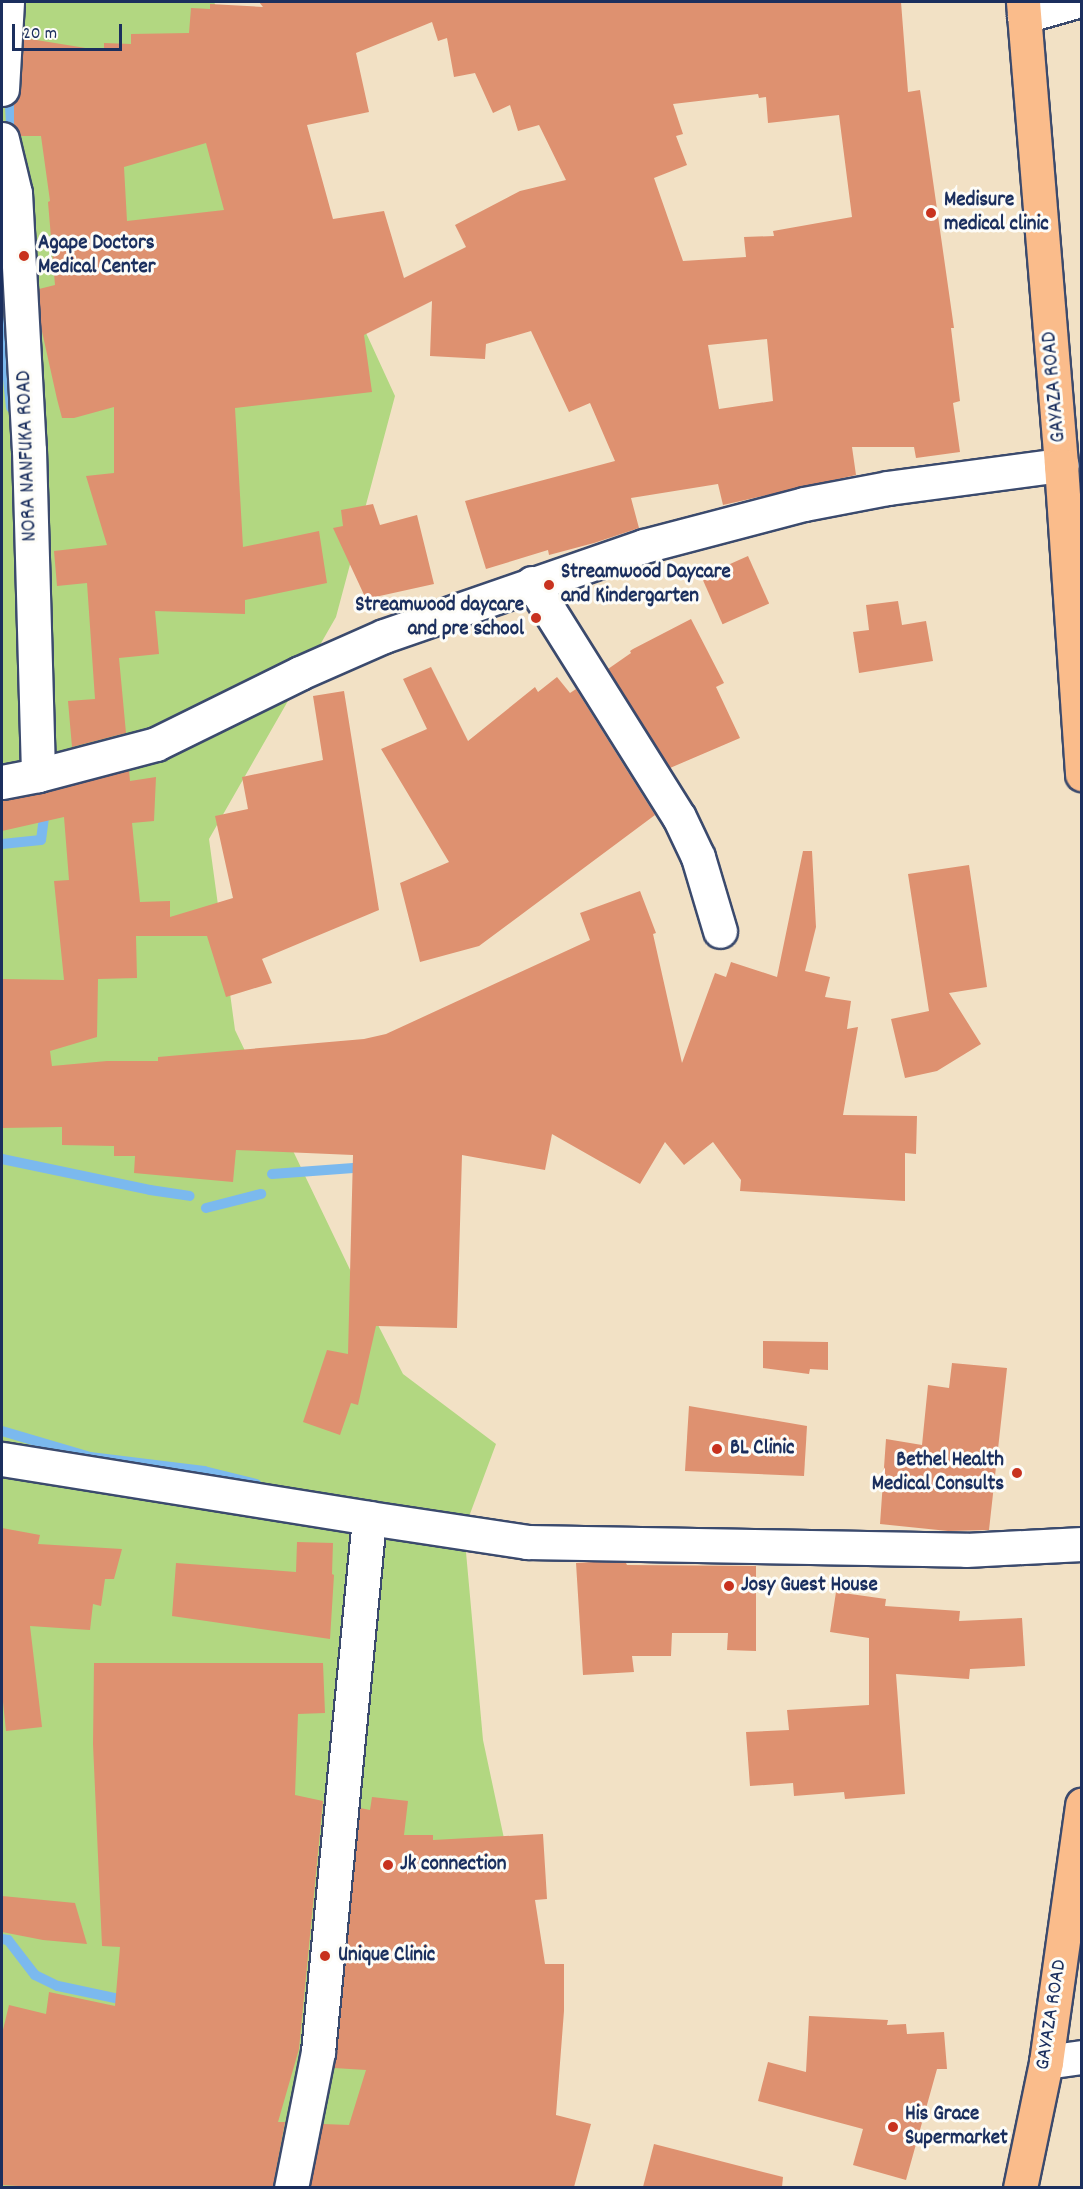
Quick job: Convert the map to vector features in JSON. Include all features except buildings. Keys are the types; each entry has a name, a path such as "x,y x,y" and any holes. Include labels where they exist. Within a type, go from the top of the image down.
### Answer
{"main road":[{"name":"GAYAZA ROAD","path":"1023,9 1062,465 1082,774"},
{"name":"GAYAZA ROAD","path":"1020,2187 1046,2062 1082,1805"}],"street":[{"path":"2,89 7,2"},
{"path":"1023,9 1073,2"},
{"name":"NORA NANFUKA ROAD","path":"2,139 15,193 10,262 29,450 38,775"},
{"path":"2,782 38,775 156,744 300,673 384,636 644,546 804,504 888,488 1062,465"},
{"path":"532,583 679,817 698,857 720,931"},
{"path":"2,1459 527,1542 966,1550 1082,1544"},
{"path":"291,2187 318,2052 369,1518"},
{"path":"1046,2062 1082,2057"}],"green space":[{"path":"2,2 214,2 395,396 336,617 209,839 235,1030 354,1278 403,1374 496,1444 464,1530 483,1740 527,1946 529,2143 523,2187 2,2188"}],"waterway":[{"path":"9,91 12,139"},
{"path":"2,322 11,408"},
{"path":"2,844 41,840 49,780"},
{"path":"2,1159 150,1190 190,1196"},
{"path":"272,1174 367,1167"},
{"path":"206,1208 261,1194"},
{"path":"2,1431 90,1457 204,1471 256,1484"},
{"path":"2,1939 8,1940 35,1975 58,1986 129,2001"}],"place":[{"name":"Medisure medical clinic","path":"931,213"},
{"name":"Agape Doctors Medical Center","path":"24,256"},
{"name":"Streamwood Daycare and Kindergarten","path":"549,585"},
{"name":"Streamwood daycare and pre school","path":"536,618"},
{"name":"BL Clinic","path":"717,1449"},
{"name":"Bethel Health Medical Consults","path":"1017,1473"},
{"name":"Josy Guest House","path":"729,1586"},
{"name":"Jk connection","path":"388,1865"},
{"name":"Unique Clinic","path":"325,1956"},
{"name":"His Grace Supermarket","path":"893,2127"}]}
